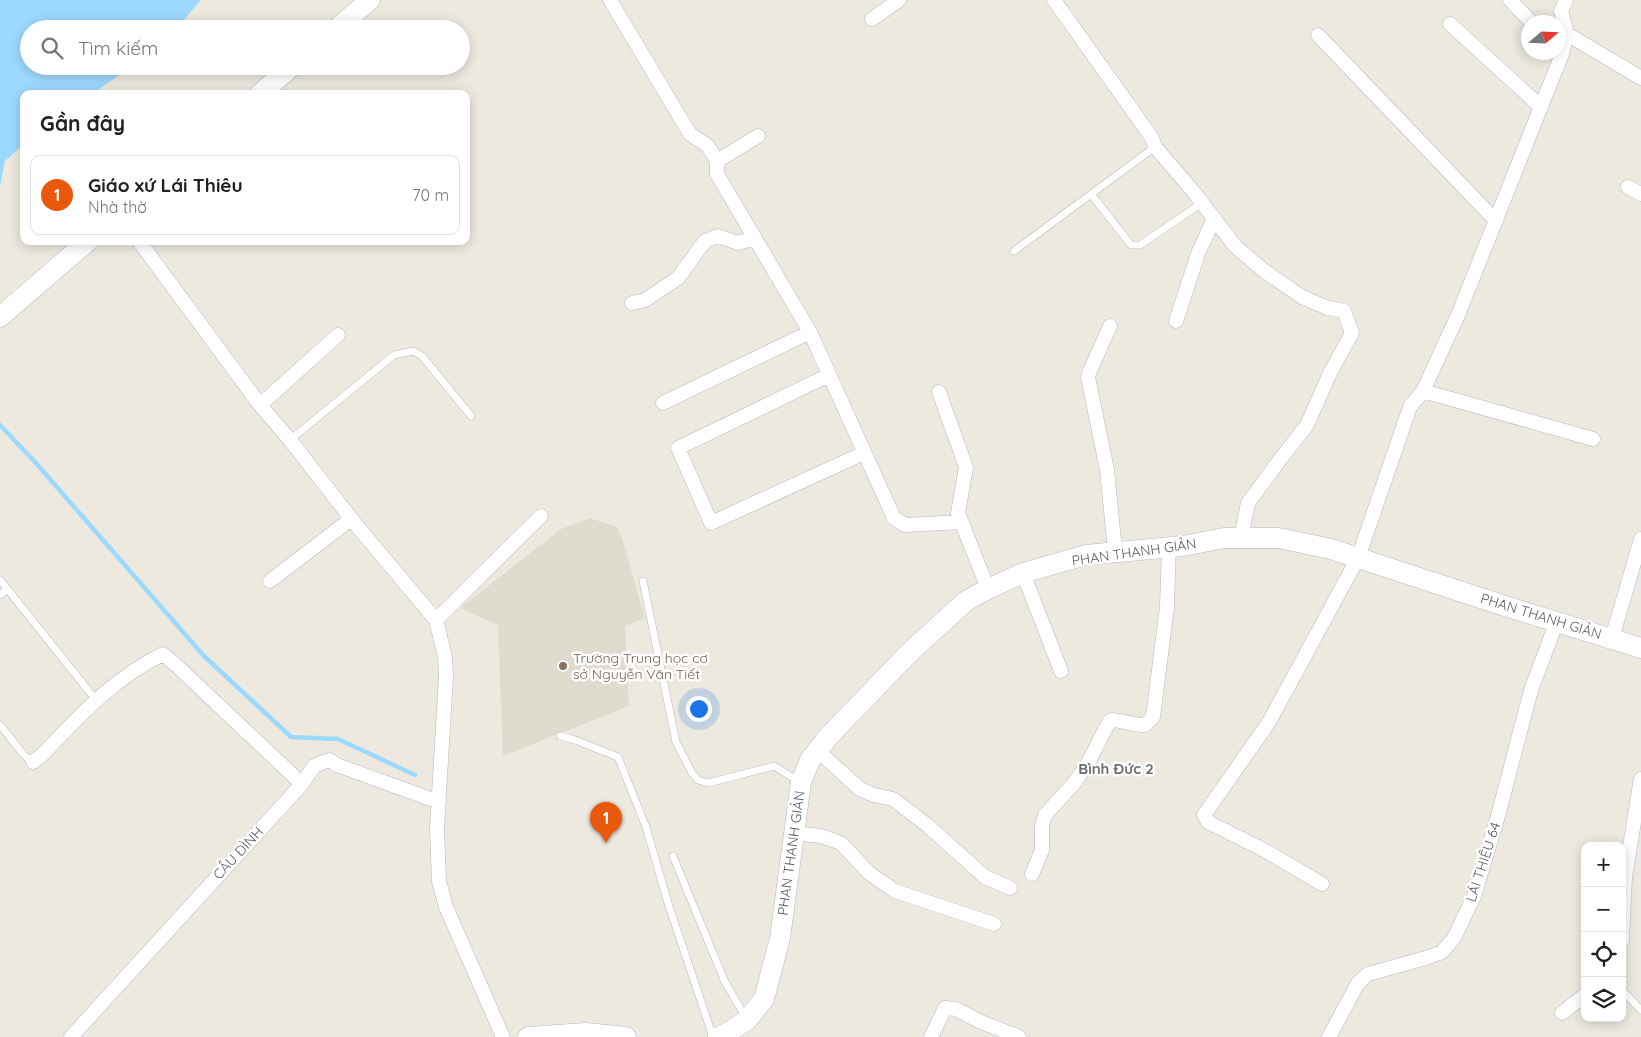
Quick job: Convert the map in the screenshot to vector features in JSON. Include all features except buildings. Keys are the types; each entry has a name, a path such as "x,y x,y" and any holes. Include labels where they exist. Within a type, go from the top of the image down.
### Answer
{"street":[{"path":"347,20 370,0"},
{"path":"610,0 690,134 708,146 718,161 717,174 810,332 894,518 905,524 962,522"},
{"path":"872,19 899,0"},
{"path":"1054,0 1152,138 1155,147 1235,246 1264,270 1302,297 1328,308 1344,312 1352,333 1330,373 1308,425 1276,464 1248,503 1241,538"},
{"path":"1510,0 1525,15"},
{"path":"1566,0 1561,11 1567,34 1641,78"},
{"path":"1450,24 1541,108"},
{"path":"1318,35 1496,221"},
{"path":"1322,884 1266,851 1208,822 1204,815 1270,722 1358,558 1410,408 1423,391 1458,315 1541,108 1557,60"},
{"path":"265,90 282,75"},
{"path":"718,161 758,136"},
{"path":"1628,187 1641,194"},
{"path":"1176,321 1199,251 1214,219"},
{"path":"632,303 645,300 678,278 705,241 718,236 738,243 755,238"},
{"path":"0,317 83,245"},
{"path":"142,245 260,404 351,519 436,620 442,644 446,676 437,828 439,881 446,907 503,1037"},
{"path":"1110,326 1088,373 1088,377 1107,470 1114,551"},
{"path":"663,403 810,332"},
{"path":"260,404 338,334"},
{"path":"829,375 678,448 711,523 864,453"},
{"path":"1423,391 1592,439"},
{"path":"939,392 966,467 958,513 988,589"},
{"path":"436,620 541,516"},
{"path":"270,581 351,519"},
{"name":"PHAN THANH GIẢN","path":"718,1037 747,1020 764,999 780,938 800,782 810,760 828,737 908,654 966,602 988,589 1024,573 1086,555 1114,551 1169,547 1224,538 1279,538 1331,549 1641,648"},
{"path":"1612,638 1641,540"},
{"path":"1032,874 1042,850 1042,826 1045,815 1075,782 1087,765 1109,722 1116,720 1139,726 1145,725 1153,717 1168,607 1169,547"},
{"path":"1024,573 1061,671"},
{"name":"LÁI THIÊU 64","path":"1329,1037 1358,983 1368,974 1442,952 1454,938 1474,896 1498,816 1531,690 1556,621"},
{"path":"33,762 96,700 147,662 163,654 302,784"},
{"path":"818,751 860,789 893,800 985,877 1010,888"},
{"name":"CẦU ĐÌNH","path":"71,1037 302,784 314,766 329,760 337,765 438,802"},
{"path":"1623,932 1626,877 1641,779"},
{"path":"794,833 821,836 841,843 869,873 895,891 994,924"},
{"path":"1562,1013 1581,997"},
{"path":"931,1037 945,1008 956,1009 981,1022 1019,1037"},
{"path":"528,1037 586,1033 626,1037"}],"lane":[{"path":"1014,251 1155,147"},
{"path":"1091,194 1131,245 1140,245 1202,204"},
{"path":"290,440 394,355 413,351 422,356 471,416"},
{"path":"0,580 96,700"},
{"path":"644,581 676,742 692,773 698,780 708,783 774,766 800,782"},
{"path":"0,595 7,589"},
{"path":"0,725 24,755 33,762"},
{"path":"560,736 618,757 646,827 668,903 713,1037"},
{"path":"673,856 725,982 747,1020"},
{"path":"1626,994 1641,1010"}],"shaded area":[{"name":"Trường Trung học cơ sở Nguyễn Văn Tiết","path":"590,518 617,527 645,618 625,626 629,706 503,756 498,625 460,608 561,529"}],"water":[{"path":"0,0 201,0 184,20 20,20 20,75 119,75 98,90 20,90 20,148 5,161 0,186"}],"waterway":[{"path":"0,425 35,462 204,656 291,737 338,739 415,775"}],"place":[{"name":"Trường Trung học cơ sở Nguyễn Văn Tiết","path":"563,666"},
{"name":"Giáo xứ Lái Thiêu","path":"606,843"}],"district":[{"name":"Bình Đức 2","path":"1116,768"}]}
